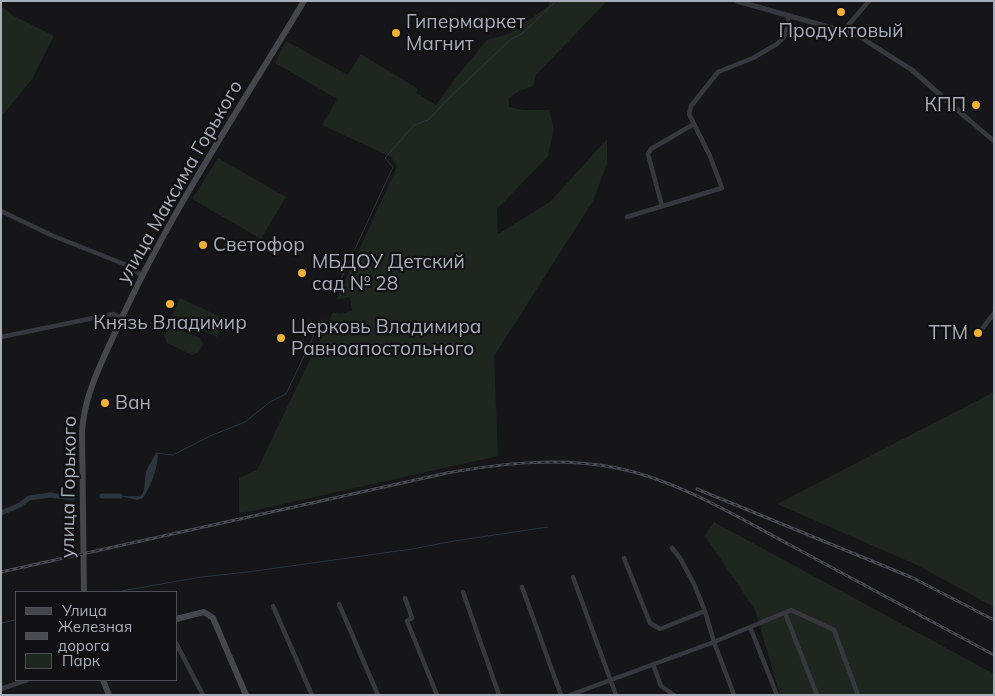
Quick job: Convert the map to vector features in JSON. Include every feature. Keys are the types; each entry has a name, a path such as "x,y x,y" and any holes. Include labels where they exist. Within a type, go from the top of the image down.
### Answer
{"main road":[{"name":"улица Максима Горького","path":"92,384 142,275 184,200 304,1"},
{"name":"улица Горького","path":"84,591 82,432 84,410 92,384"},
{"path":"178,618 199,613 210,615 216,622 246,695"},
{"path":"103,681 109,695"}],"street":[{"path":"737,1 844,30 867,40 912,70 994,141"},
{"path":"844,30 869,1"},
{"path":"627,217 722,188 710,156 689,114 691,106 718,72 753,58 777,44 784,37 788,26 788,15"},
{"path":"662,206 648,154 651,149 694,124"},
{"path":"1,211 51,235 129,266 142,275"},
{"path":"979,333 994,313"},
{"path":"1,336 113,314 122,318"},
{"path":"672,548 680,558 694,584 734,695"},
{"path":"624,558 650,623 660,629 705,612"},
{"path":"573,577 616,695"},
{"path":"522,587 561,695"},
{"path":"463,592 499,695"},
{"path":"404,598 412,618 408,621 437,695"},
{"path":"339,604 378,695"},
{"path":"273,606 312,695"},
{"path":"570,695 714,642 791,610 834,630 858,695"},
{"path":"784,613 817,695"},
{"path":"750,627 777,695"},
{"path":"178,647 203,695"},
{"path":"653,664 661,686 674,695"},
{"path":"1,690 24,681"}],"green space":[{"path":"550,1 607,1 536,75 533,86 519,91 509,98 509,107 524,110 549,110 554,129 548,156 497,209 498,234 550,202 607,139 607,164 593,201 494,356 498,456 239,513 239,478 257,470 333,312 340,314 352,311 350,297 336,300 397,167 391,157 322,125 337,99 275,63 286,41 348,75 361,54 418,89 416,93 436,105 487,40 511,33 548,6"},
{"path":"1,5 12,15 54,36 32,79 1,117"},
{"path":"218,158 286,197 261,239 192,199"},
{"path":"180,298 225,319 217,337 171,318"},
{"path":"175,327 200,338 203,344 199,352 192,355 167,343 164,336 167,329"},
{"path":"994,392 994,607 917,565 777,504"},
{"path":"714,522 994,674 994,695 780,695 755,610 705,536"}],"shaded area":[{"path":"156,453 158,455 155,472 143,498 137,500 120,496 141,496 144,490 146,471"}],"waterway":[{"path":"335,292 393,167 385,158 414,125 428,120 511,39 523,33 556,1"},
{"path":"156,453 173,455 210,436 245,422 270,402 286,394 321,320"},
{"path":"1,513 20,505 29,498 50,495 73,498"},
{"path":"102,496 120,496"},
{"path":"122,591 201,577 412,549 548,527"},
{"path":"1,623 15,620"}],"railway":[{"path":"1,572 447,473 511,464 574,463 617,468 640,474 662,481 706,500 994,655"},
{"path":"697,489 913,578 994,620"}],"place":[{"name":"Продуктовый","path":"841,12"},
{"name":"Гипермаркет Магнит","path":"396,33"},
{"name":"КПП","path":"976,105"},
{"name":"Светофор","path":"203,245"},
{"name":"МБДОУ Детский сад № 28","path":"302,273"},
{"name":"Князь Владимир","path":"170,304"},
{"name":"ТТМ","path":"978,333"},
{"name":"Церковь Владимира Равноапостольного","path":"281,338"},
{"name":"Ван","path":"105,403"}]}
